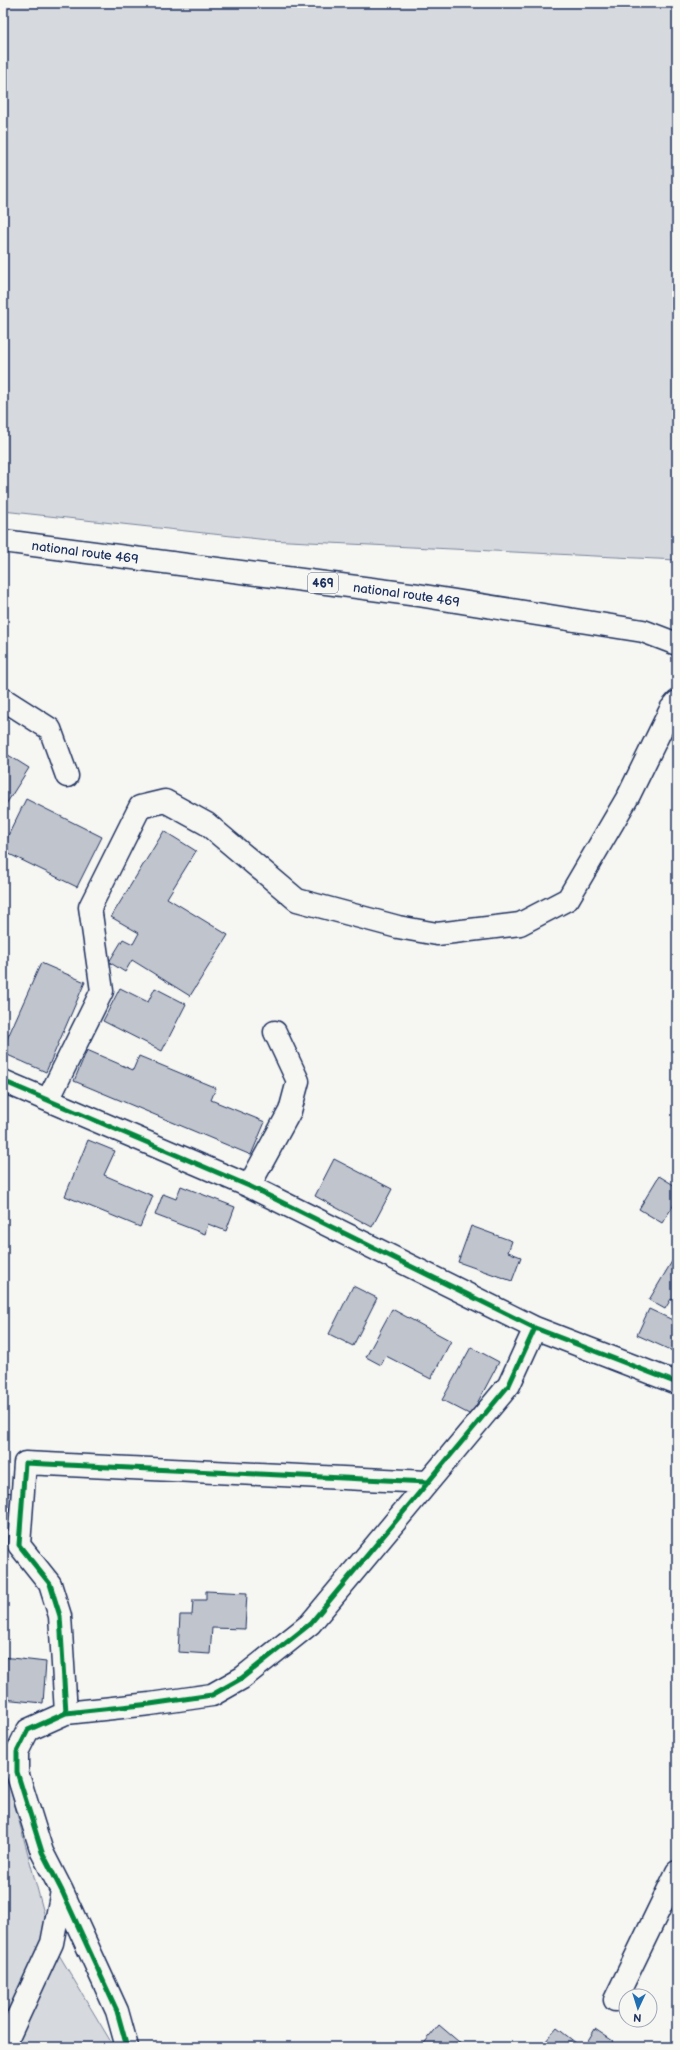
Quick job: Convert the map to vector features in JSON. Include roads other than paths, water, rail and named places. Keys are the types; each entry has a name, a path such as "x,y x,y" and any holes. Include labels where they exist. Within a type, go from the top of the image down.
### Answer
{"main road":[{"name":"national route 469","path":"3,541 418,595 643,631 677,644"},
{"path":"3,699 50,728 66,776"},
{"path":"48,1100 102,991 90,907 140,807 165,801 207,824 297,900 398,927 437,934 520,924 568,899 629,795 671,709 677,702"},
{"path":"249,1186 290,1111 298,1081 275,1032"},
{"path":"3,1081 249,1186 535,1328 677,1383"},
{"path":"127,2047 117,2011 62,1891 42,1852 17,1772 17,1752 28,1730 66,1713 212,1695 242,1678 310,1624 509,1385 535,1328"},
{"path":"66,1713 60,1616 50,1584 19,1545 24,1463 427,1482"},
{"path":"615,2000 677,1872"},
{"path":"3,2043 8,2038 52,1943 62,1891"}]}
